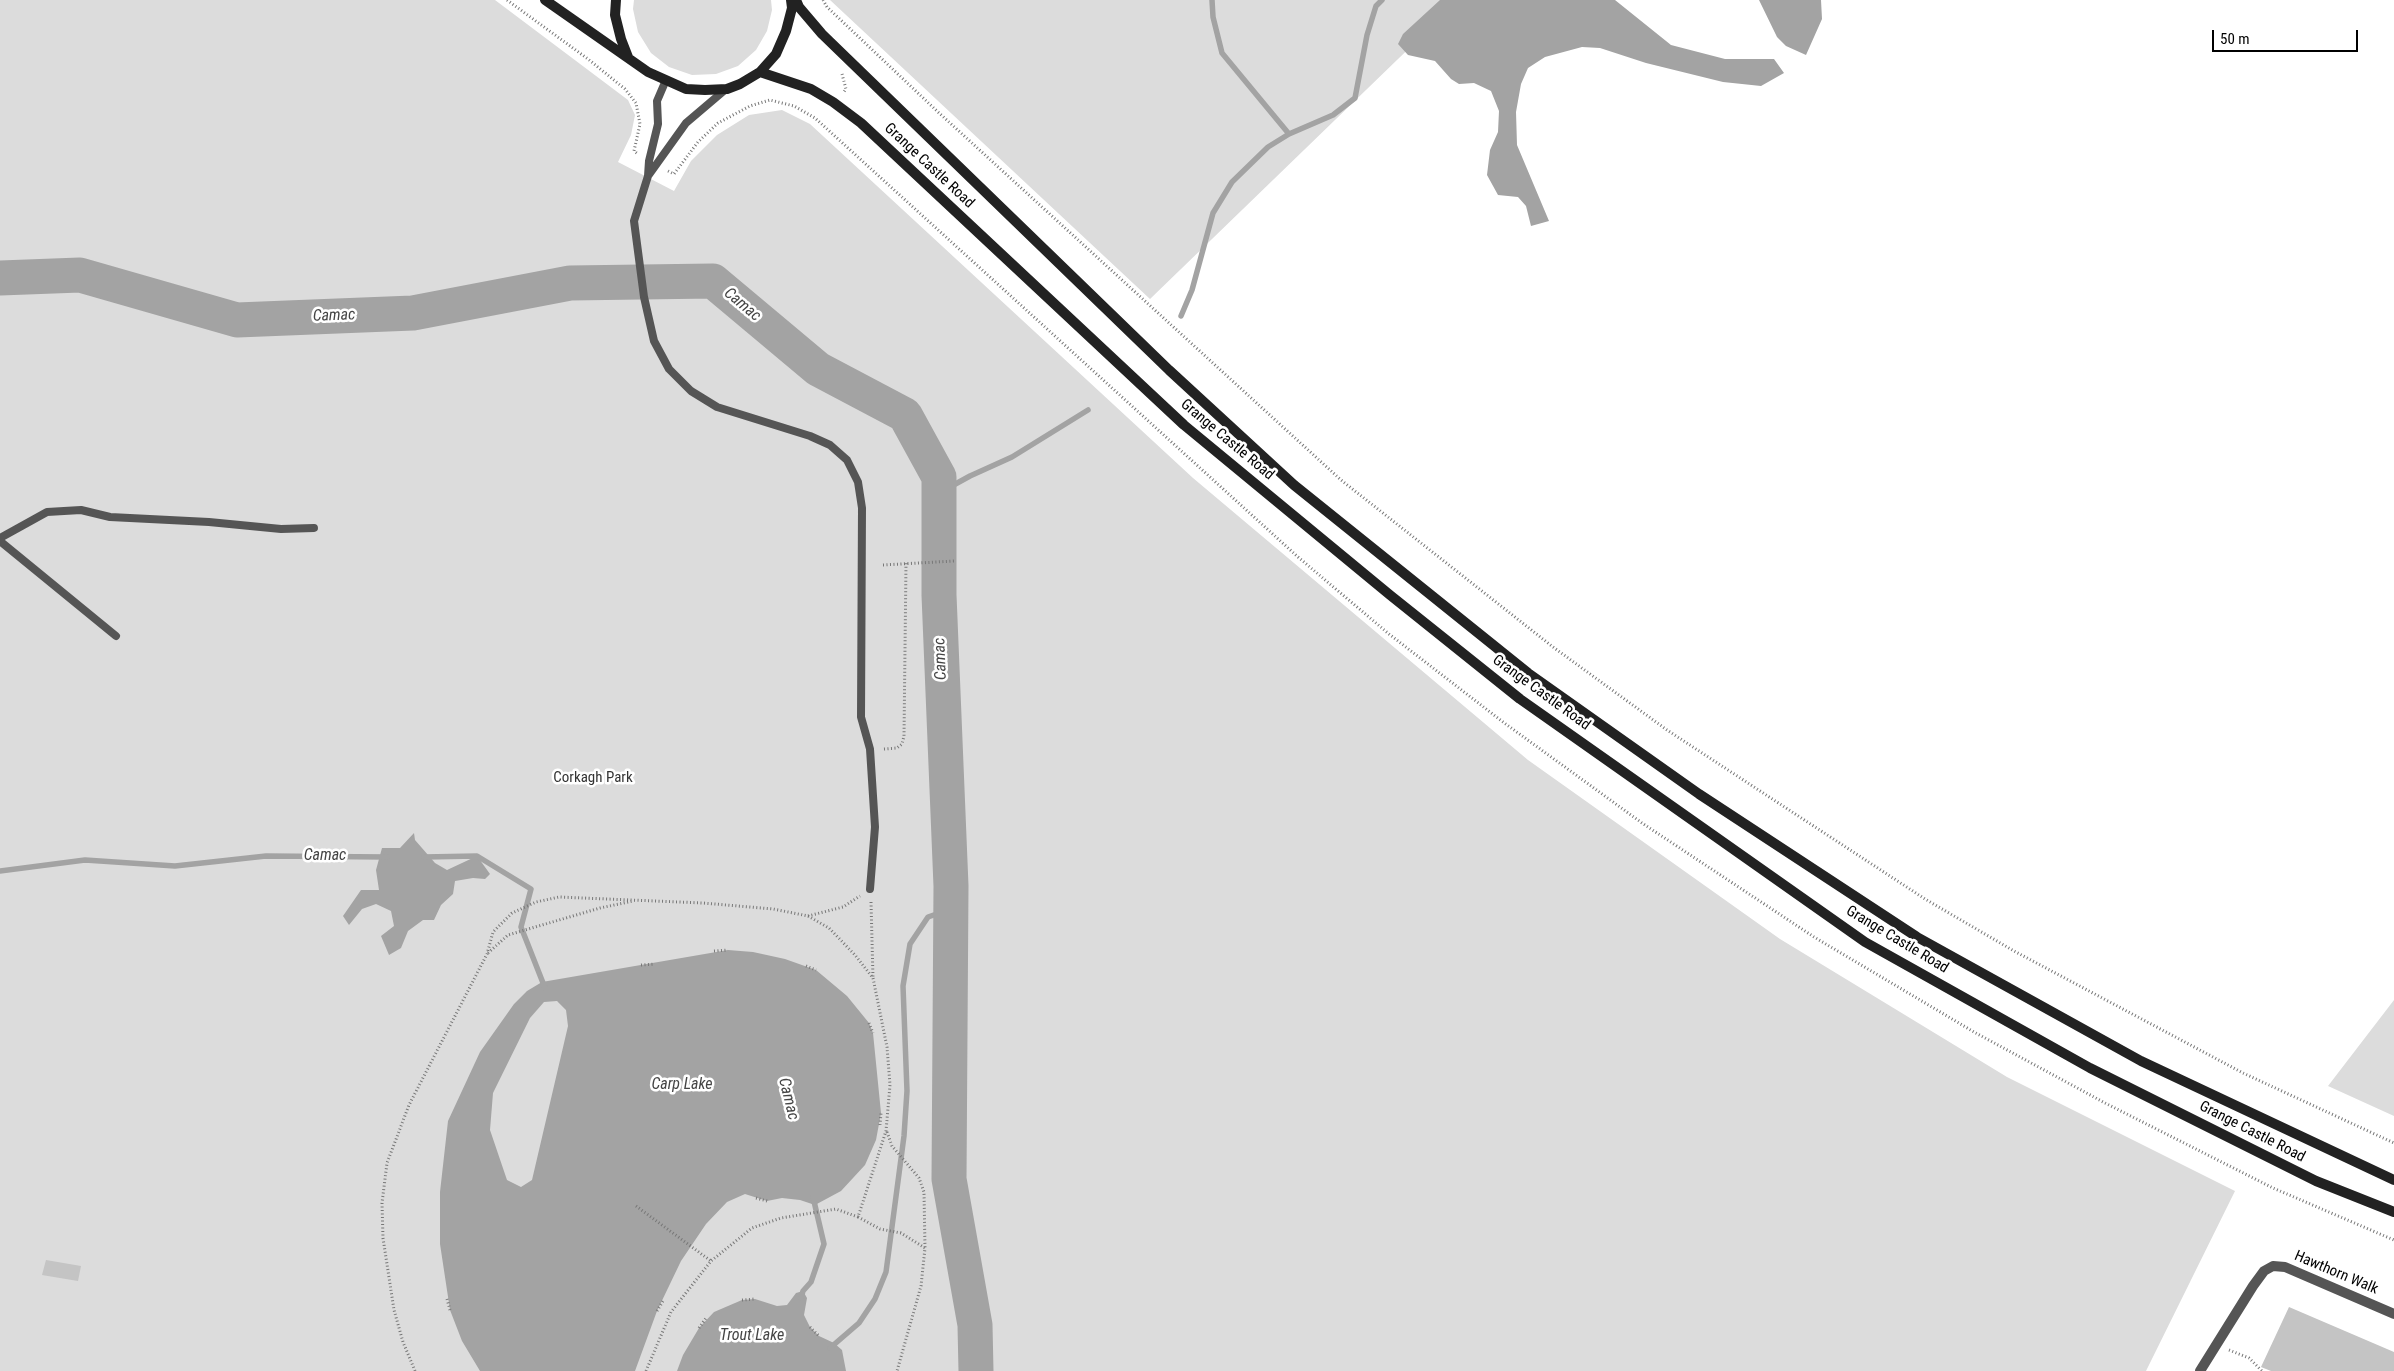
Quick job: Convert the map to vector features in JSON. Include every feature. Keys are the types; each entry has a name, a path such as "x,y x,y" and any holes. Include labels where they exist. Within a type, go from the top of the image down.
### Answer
{"main road":[{"path":"545,0 648,72 686,89 726,89 740,84 760,72 776,54 786,31 792,8 791,0"},
{"path":"616,0 615,15 621,39 629,58"},
{"name":"Grange Castle Road","path":"796,0 799,7 822,34 851,63 1169,370 1287,478 1528,673 1699,794 1917,937 2141,1061 2394,1180"},
{"name":"Grange Castle Road","path":"760,72 812,90 835,103 861,123 1184,425 1390,595 1520,699 1865,942 2090,1068 2316,1181 2394,1212"}],"street":[{"name":"Hawthorn Walk","path":"2200,1371 2258,1278 2264,1271 2273,1266 2285,1266 2394,1314"}],"lane":[{"path":"666,80 657,101 658,124 649,161 648,176 634,221 644,297 654,341 669,369 691,392 717,407 810,436 830,445 848,460 858,482 862,508 861,717 870,749 875,827 870,889"},
{"path":"648,176 686,123 726,89"},
{"path":"116,636 0,539 47,512 81,510 110,517 209,522 281,529 314,528"}],"path":[{"path":"507,0 588,59 625,90 636,103 640,124 637,141"},
{"path":"823,0 827,7 867,45 1074,237 1342,480 1553,647 1667,730 1925,899 2014,951 2243,1072 2394,1142"},
{"path":"820,122 846,89 842,74 867,45"},
{"path":"665,169 674,174 682,162"},
{"path":"883,565 954,561"},
{"path":"884,749 897,748 902,744 904,736 906,563"},
{"path":"808,916 843,907 870,889"},
{"path":"858,1217 886,1131 890,1085 887,1048 873,978 870,889"},
{"path":"415,1371 403,1342 394,1310 384,1238 382,1203 387,1164 409,1105 487,954 493,932 512,913 536,902 559,897 712,903 808,916 829,928 855,955 873,978"},
{"path":"487,954 510,934 600,908 641,900"},
{"path":"714,951 728,950"},
{"path":"641,966 655,964"},
{"path":"806,966 816,970"},
{"path":"868,1023 873,1033"},
{"path":"880,1125 881,1113"},
{"path":"886,1131 892,1146 919,1178 924,1192 925,1248 921,1286 897,1371"},
{"path":"756,1198 767,1201"},
{"path":"636,1206 712,1261"},
{"path":"646,1371 671,1312 712,1261 752,1228 781,1218 836,1209 858,1217 880,1229 901,1233 925,1248"},
{"path":"447,1299 450,1310"},
{"path":"742,1300 755,1299"},
{"path":"657,1311 663,1301"},
{"path":"699,1328 706,1318"},
{"path":"810,1327 819,1336"},
{"path":"2216,1345 2248,1358 2262,1371"}],"green space":[{"name":"Corkagh Park","path":"0,0 495,0 628,100 635,115 631,135 618,162 674,191 691,161 717,135 749,115 782,110 810,124 1193,478 1528,760 1780,939 2007,1077 2235,1191 2146,1371 0,1371"},
{"path":"634,0 771,0 772,10 767,31 756,50 738,66 716,74 692,75 669,67 651,53 638,32 633,9"},
{"path":"830,0 1459,0 1150,299"},
{"path":"2394,1000 2394,1116 2328,1086"}],"water":[{"path":"1440,0 1615,0 1671,45 1725,59 1774,59 1784,73 1761,86 1723,82 1646,63 1600,48 1582,47 1545,57 1528,68 1521,84 1516,112 1517,145 1549,221 1531,226 1526,206 1518,197 1498,195 1487,175 1490,150 1498,132 1499,111 1491,91 1474,83 1459,84 1451,79 1435,61 1408,55 1398,44 1403,34"},
{"path":"1759,0 1821,0 1822,19 1806,55 1786,46 1777,37"},
{"path":"414,833 415,840 435,863 447,870 477,856 490,874 485,879 473,878 455,881 453,894 441,905 434,920 423,920 408,931 401,948 389,955 381,936 394,926 391,911 376,904 362,909 349,925 343,916 361,890 379,890 376,870 382,848 400,848"},
{"name":"Carp Lake","path":"728,950 753,952 785,959 816,970 847,996 869,1023 873,1033 881,1113 876,1140 865,1165 841,1191 815,1205 800,1200 782,1198 767,1201 745,1194 727,1202 706,1224 681,1261 657,1311 635,1371 480,1371 462,1341 450,1310 440,1244 440,1192 448,1121 480,1052 514,1004 527,991 542,982","holes":["557,1001 566,1010 568,1026 532,1180 521,1187 507,1180 490,1130 493,1093 530,1018 544,1002"]},
{"name":"Trout Lake","path":"803,1291 807,1298 804,1315 810,1327 819,1336 834,1343 842,1350 846,1371 677,1371 683,1355 699,1328 714,1312 742,1300 755,1299 777,1306 787,1305 796,1293"}],"building":[{"path":"46,1260 81,1266 78,1281 42,1275"},
{"path":"2289,1307 2394,1352 2394,1371 2271,1371 2261,1367"}],"waterway":[{"path":"1212,0 1213,17 1222,53 1289,134"},
{"path":"1181,316 1192,290 1213,213 1232,182 1268,147 1289,134 1333,115 1355,98 1367,35 1376,6 1382,0"},
{"name":"Camac","path":"0,278 80,275 237,320 413,313 570,283 713,281 818,369 905,415 939,477 939,595 951,886 949,1179 975,1325 976,1371"},
{"path":"939,493 970,476 1012,457 1088,410"},
{"name":"Camac","path":"0,871 85,860 175,866 266,856 387,857"},
{"name":"Camac","path":"424,857 477,856 531,889 521,927 545,988"},
{"name":"Camac","path":"830,1348 859,1323 875,1299 886,1272 904,1136 907,1091 903,986 910,944 928,917 951,909"},
{"name":"Camac","path":"801,1298 803,1291 811,1282 824,1244 813,1197"}]}
